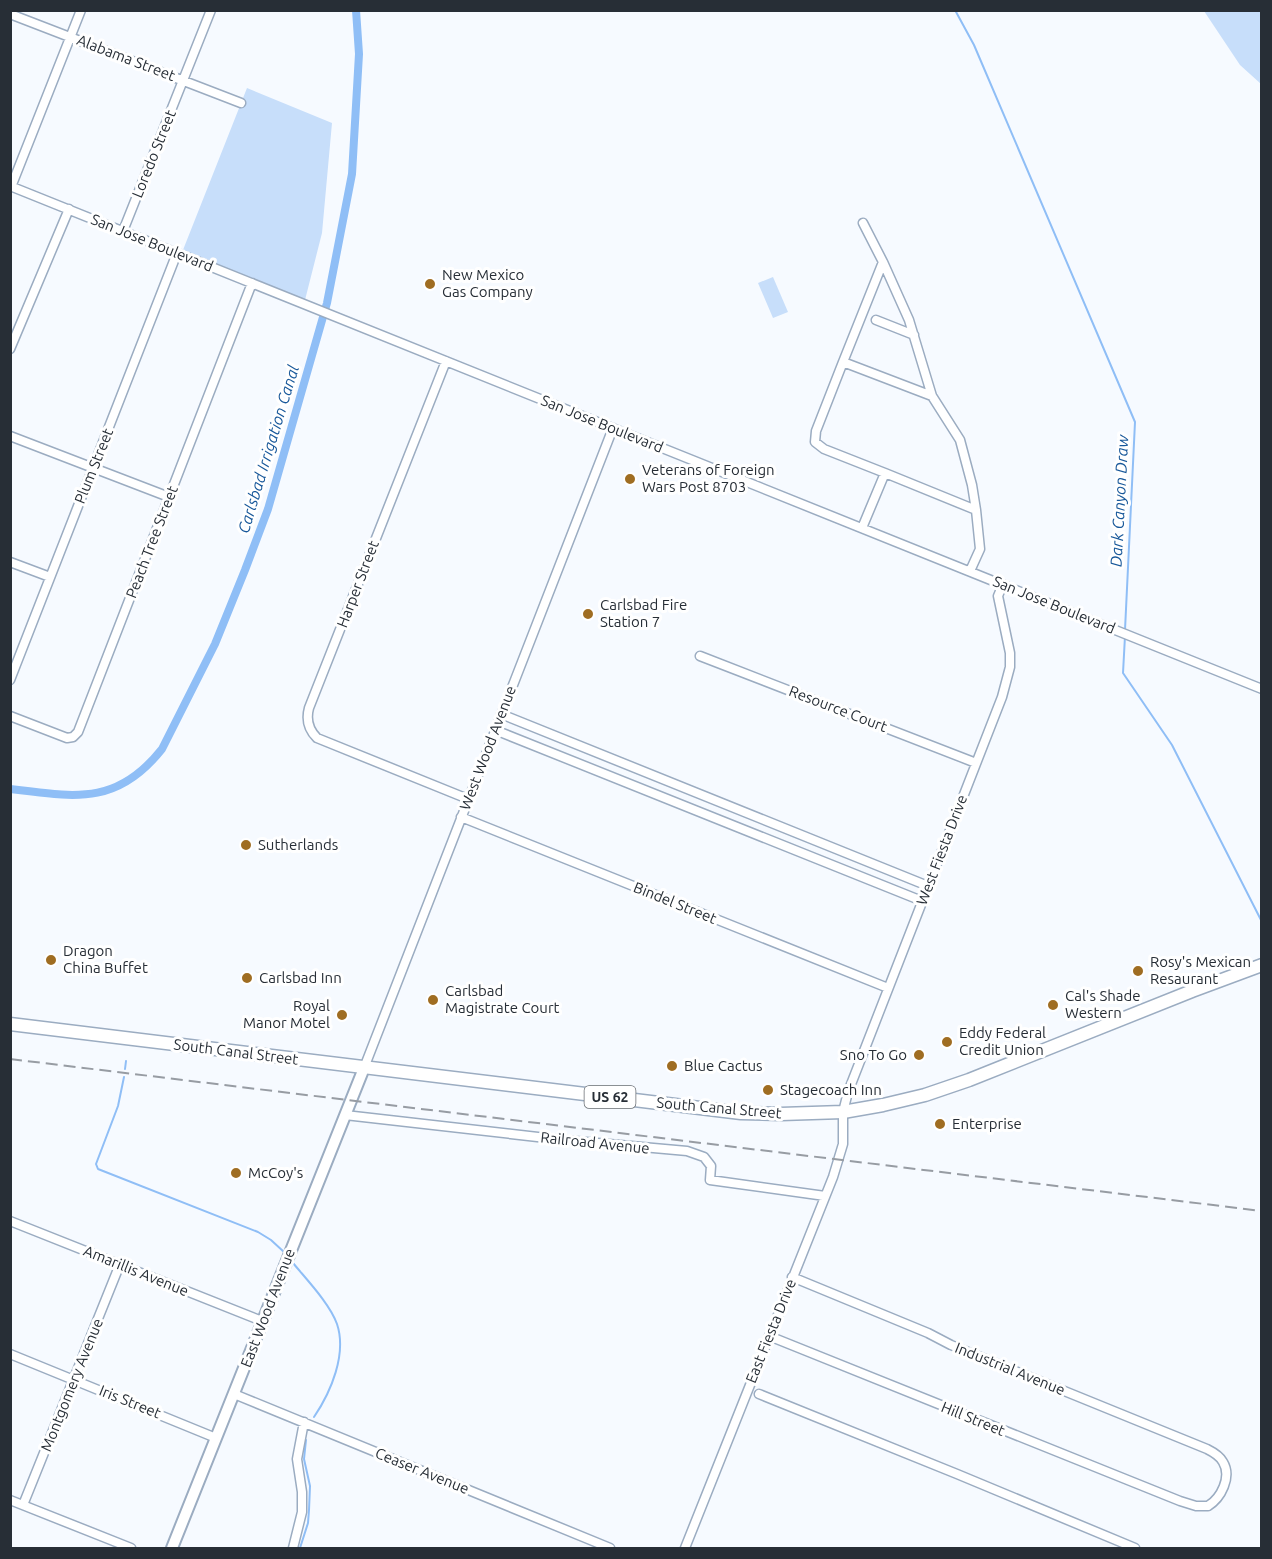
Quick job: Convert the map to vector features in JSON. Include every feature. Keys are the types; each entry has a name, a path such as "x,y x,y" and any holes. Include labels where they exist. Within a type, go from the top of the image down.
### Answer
{"highway":[{"name":"South Canal Street","path":"10,1024 741,1113 811,1114 843,1112 883,1105 943,1090 1262,965"}],"main road":[{"name":"East Wood Avenue","path":"172,1548 364,1068"}],"street":[{"path":"11,186 81,10"},
{"name":"Loredo Street","path":"123,231 211,10"},
{"name":"Alabama Street","path":"10,14 241,103"},
{"name":"San Jose Boulevard","path":"11,186 1262,688"},
{"path":"10,349 69,209"},
{"path":"864,223 909,320 932,396 960,440 972,485 980,549 970,571"},
{"name":"Plum Street","path":"10,680 177,253"},
{"path":"883,262 816,431 815,442 824,449 976,510"},
{"name":"Peach Tree Street","path":"10,716 67,738 73,737 78,732 252,283"},
{"path":"876,320 914,335"},
{"name":"Harper Street","path":"446,361 307,714 310,730 317,738 468,799"},
{"path":"843,362 932,396"},
{"name":"West Wood Avenue","path":"364,1068 613,428"},
{"path":"10,436 169,497"},
{"path":"862,528 885,473"},
{"path":"10,562 50,577"},
{"name":"West Fiesta Drive","path":"843,1112 848,1092 1002,697 1010,667 1008,636 998,596 1003,584"},
{"name":"Resource Court","path":"700,656 976,763"},
{"path":"501,714 928,886"},
{"path":"495,730 922,901"},
{"name":"Bindel Street","path":"461,817 888,988"},
{"name":"East Fiesta Drive","path":"685,1548 825,1196 843,1144 843,1112"},
{"name":"Railroad Avenue","path":"345,1115 564,1140 687,1151 704,1157 711,1166 710,1180 825,1196"},
{"name":"Amarillis Avenue","path":"10,1221 262,1321"},
{"name":"Montgomery Avenue","path":"23,1505 120,1264"},
{"name":"Industrial Avenue","path":"792,1278 1200,1446 1220,1457 1225,1464"},
{"name":"Hill Street","path":"769,1335 1177,1500 1203,1507 1212,1504 1224,1485 1225,1464"},
{"name":"Iris Street","path":"10,1354 216,1438"},
{"name":"Ceaser Avenue","path":"234,1394 610,1548"},
{"path":"759,1394 1135,1548"},
{"path":"293,1548 302,1512 302,1492 297,1459 304,1422"},
{"path":"10,1500 131,1548"}],"shaded area":[{"path":"1204,11 1261,11 1261,84 1240,65"},
{"path":"247,88 332,123 322,233 304,304 181,255"},
{"path":"773,277 788,312 773,318 758,283"}],"waterway":[{"name":"Carlsbad Irrigation Canal","path":"10,789 75,795 111,789 128,780 145,767 162,749 215,644 268,509 327,303 352,174 359,54 356,10"},
{"name":"Dark Canyon Draw","path":"955,10 974,45 1135,422 1125,630"},
{"name":"Dark Canyon Draw","path":"1125,636 1123,673 1172,745 1262,922"},
{"path":"125,1069 126,1061"},
{"path":"124,1077 118,1106 96,1164 98,1169 258,1232 284,1252"},
{"path":"293,1263 329,1308 340,1336 336,1372 314,1417"},
{"path":"300,1548 308,1523 309,1510 310,1486 304,1459 306,1440"}],"railway":[{"path":"10,1059 1262,1211"}],"place":[{"name":"New Mexico Gas Company","path":"430,284"},
{"name":"Veterans of Foreign Wars Post 8703","path":"630,479"},
{"name":"Carlsbad Fire Station 7","path":"588,614"},
{"name":"Sutherlands","path":"246,845"},
{"name":"Dragon China Buffet","path":"51,960"},
{"name":"Rosy's Mexican Resaurant","path":"1138,971"},
{"name":"Carlsbad Inn","path":"247,978"},
{"name":"Carlsbad Magistrate Court","path":"433,1000"},
{"name":"Cal's Shade Western","path":"1053,1005"},
{"name":"Royal Manor Motel","path":"342,1015"},
{"name":"Eddy Federal Credit Union","path":"947,1042"},
{"name":"Sno To Go","path":"919,1055"},
{"name":"Blue Cactus","path":"672,1066"},
{"name":"Stagecoach Inn","path":"768,1090"},
{"name":"Enterprise","path":"940,1124"},
{"name":"McCoy's","path":"236,1173"}]}
